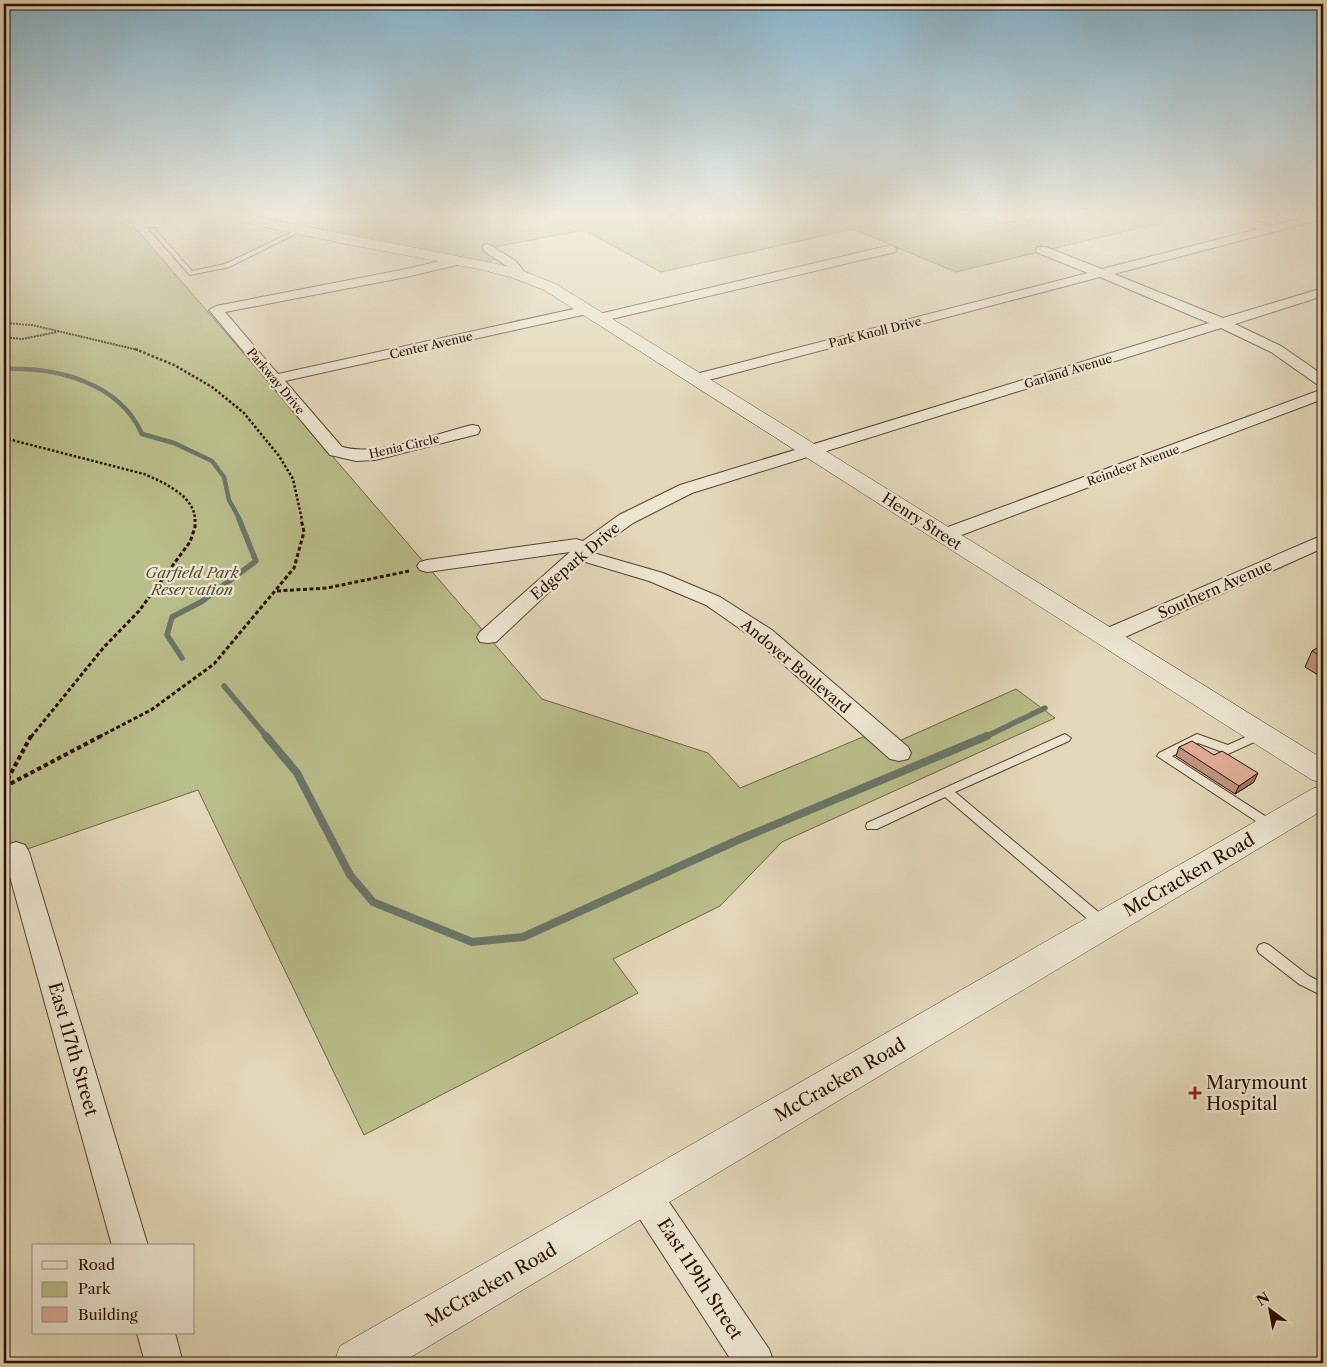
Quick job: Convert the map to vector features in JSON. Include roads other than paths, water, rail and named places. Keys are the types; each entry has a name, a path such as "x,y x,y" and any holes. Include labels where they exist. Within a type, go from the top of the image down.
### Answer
{"street":[{"name":"Parkway Drive","path":"336,451 216,310 371,280"},
{"name":"Henry Street","path":"533,280 550,287 697,378 1323,773"},
{"name":"Center Avenue","path":"275,380 750,280"},
{"name":"Park Knoll Drive","path":"697,378 1081,280"},
{"path":"1119,280 1170,300 1276,349 1323,382"},
{"name":"Garland Avenue","path":"812,450 1323,292"},
{"name":"Reindeer Avenue","path":"944,535 1323,394"},
{"name":"Henia Circle","path":"336,451 356,456 375,454 472,430"},
{"name":"Edgepark Drive","path":"488,636 582,551 626,519 686,489 812,450"},
{"name":"Southern Avenue","path":"1106,637 1323,540"},
{"name":"Andover Boulevard","path":"428,566 576,544 590,558 656,577 713,600 764,635 898,753"},
{"name":"McCracken Road","path":"356,1363 1323,796"},
{"name":"East 117th Street","path":"10,855 129,1244"},
{"name":"East 119th Street","path":"644,1195 755,1363"},
{"path":"156,1334 164,1363"}],"lane":[{"path":"1261,734 1228,750 1197,738 1164,756 1271,826"},
{"path":"872,826 1065,738"},
{"path":"946,791 1104,925"},
{"path":"1264,948 1304,980 1323,990"}],"waterway":[{"path":"4,369 24,369 64,375 84,381 102,390 132,416 142,434 174,443 212,461 224,477 229,500 240,520"},
{"path":"182,658 167,635 172,617 201,602 256,561 239,519"},
{"path":"224,686 267,737"},
{"path":"985,737 1045,708"},
{"path":"266,736 297,773 350,875 373,902 472,942 523,937 738,840 987,736"}],"place":[{"name":"Marymount Hospital","path":"1195,1093"}],"park label":[{"name":"Garfield Park Reservation","path":"192,580"}]}
